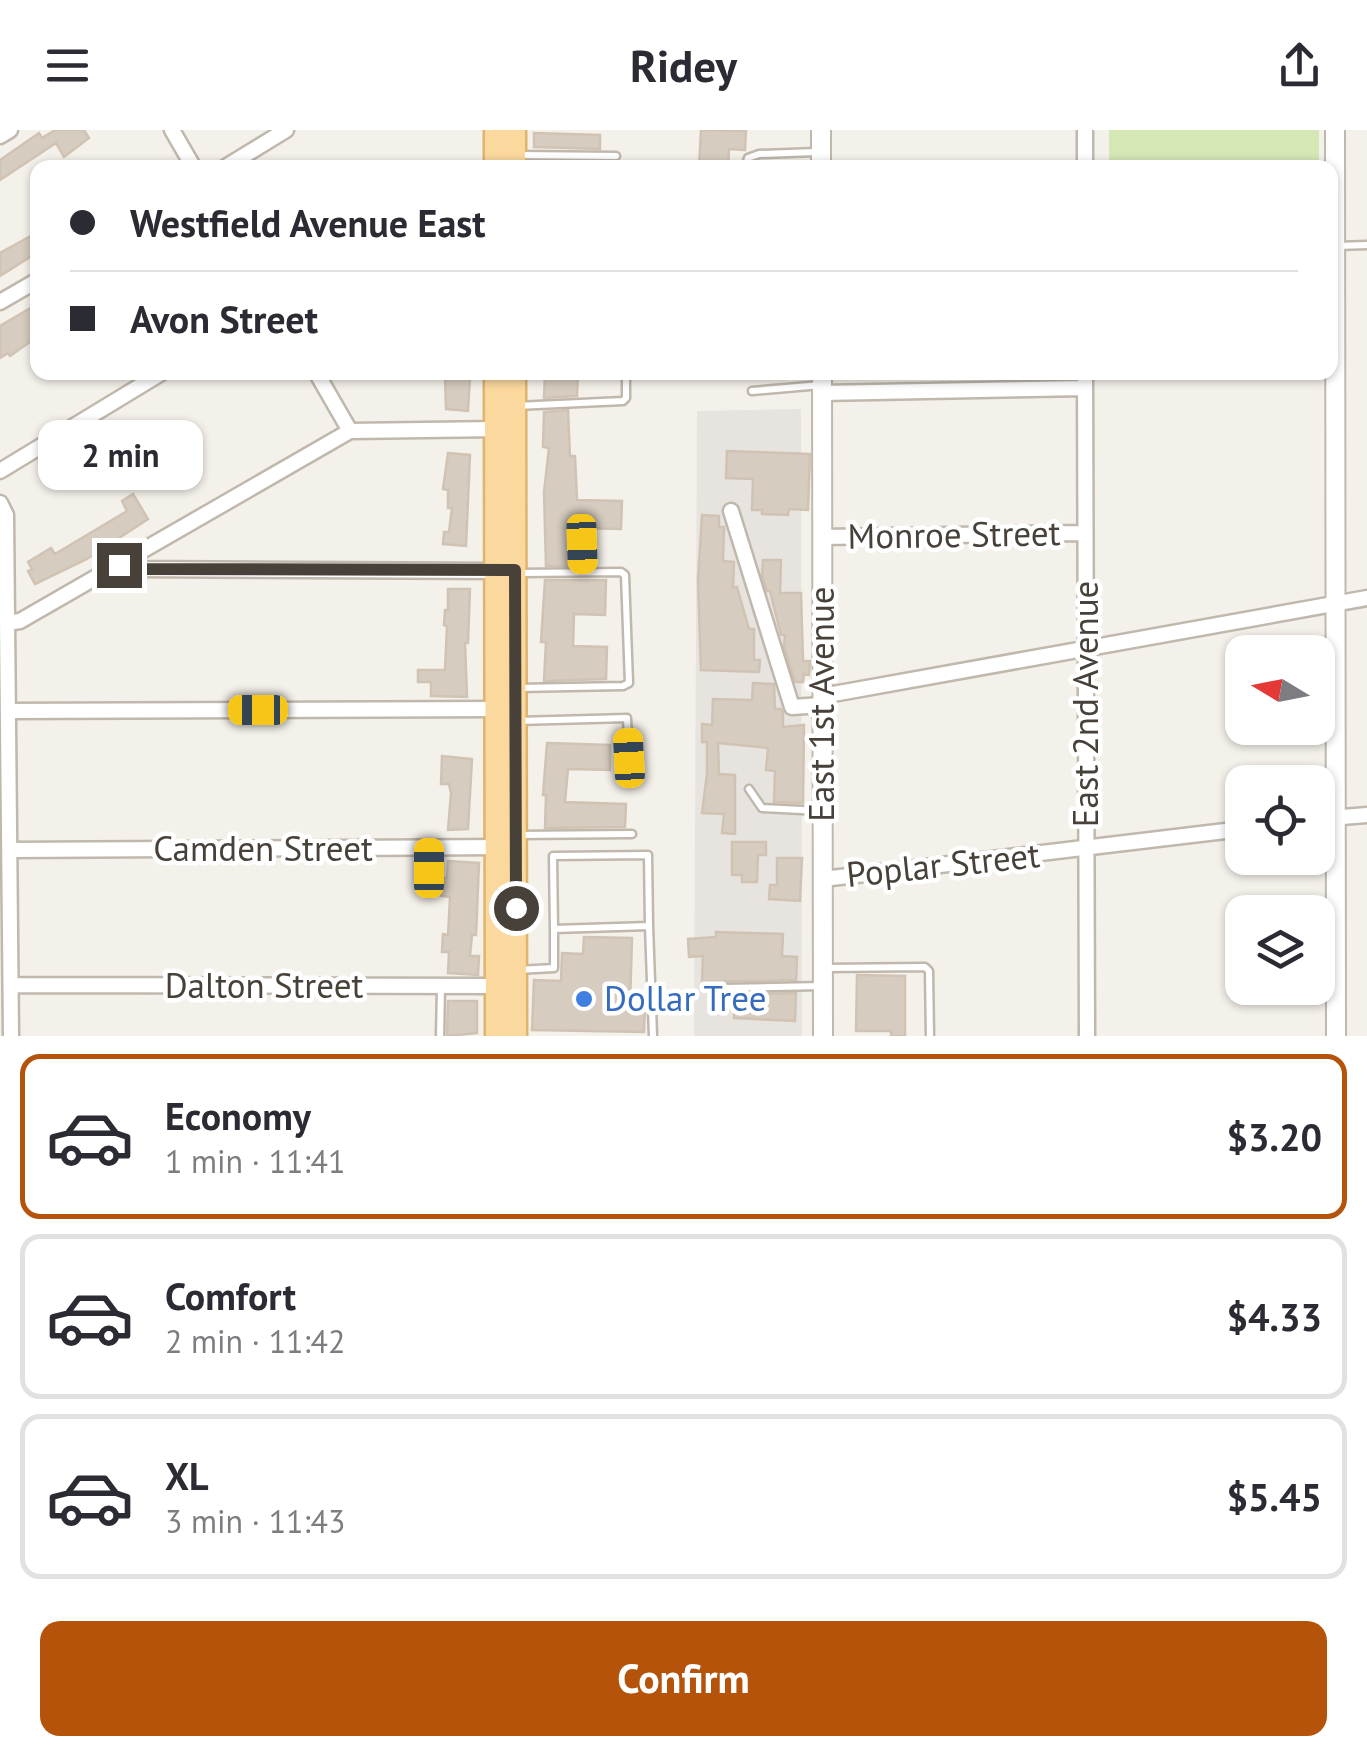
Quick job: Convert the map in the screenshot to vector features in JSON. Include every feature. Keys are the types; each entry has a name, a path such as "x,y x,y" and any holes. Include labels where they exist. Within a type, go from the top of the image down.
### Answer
{"main road":[{"path":"495,130 495,160"},
{"path":"514,130 515,160"},
{"path":"496,380 505,429 511,707 510,980 516,1036"},
{"path":"505,429 515,406 515,380"},
{"path":"496,1036 510,980"}],"street":[{"path":"0,136 10,130"},
{"path":"172,130 189,160"},
{"path":"237,160 286,130"},
{"path":"821,130 822,160"},
{"path":"1085,130 1085,160"},
{"path":"1335,130 1335,160"},
{"path":"0,302 30,285"},
{"path":"0,471 150,380"},
{"path":"321,380 350,431"},
{"path":"822,384 1085,380"},
{"name":"East 2nd Avenue","path":"1085,380 1087,1036"},
{"path":"1328,765 1336,602 1336,380"},
{"name":"East 1st Avenue","path":"821,1036 822,384"},
{"path":"7,623 20,622 350,431 505,429"},
{"path":"0,504 6,514 5,791 10,850 6,954 11,986 11,1036"},
{"path":"731,511 792,707 1085,647 1367,598"},
{"name":"Monroe Street","path":"822,537 1085,533"},
{"path":"119,565 132,569 509,571"},
{"path":"8,710 511,707"},
{"path":"1335,817 1367,814"},
{"name":"Poplar Street","path":"823,878 1225,831"},
{"name":"Camden Street","path":"10,850 429,848 509,843"},
{"path":"1329,875 1336,1036"},
{"name":"Dalton Street","path":"11,986 440,986 510,980"}],"lane":[{"path":"748,160 758,154 822,160"},
{"path":"535,160 616,156"},
{"path":"1338,246 1367,245"},
{"path":"515,406 623,401 626,380"},
{"path":"752,391 822,384"},
{"path":"582,544 582,572"},
{"path":"509,571 620,572 627,580 629,683 547,688 511,707"},
{"path":"511,707 627,718 629,758"},
{"path":"749,789 762,808 822,811"},
{"path":"509,843 632,834"},
{"path":"429,848 429,890"},
{"path":"510,980 554,968 553,856 648,855 653,1036"},
{"path":"554,929 649,926"},
{"path":"726,988 925,967 929,971 930,1036"},
{"path":"440,986 440,1036"}],"shaded area":[{"path":"801,409 802,1036 694,1036 697,411"}],"green space":[{"path":"1109,130 1319,130 1319,160 1109,160"}],"building":[{"path":"55,130 84,130 89,138 64,157 56,143 0,180 0,160 39,133 42,138"},
{"path":"701,130 746,131 745,150 729,149 728,160 699,160"},
{"path":"534,133 600,135 600,149 534,147"},
{"path":"30,236 30,257 0,276 0,253"},
{"path":"30,308 30,342 10,356 8,353 0,358 0,326"},
{"path":"445,380 470,380 468,411 446,409"},
{"path":"545,380 578,380 577,396 544,398"},
{"path":"568,410 577,500 622,501 621,529 578,528 575,566 546,566 544,492 549,448 543,447 544,412"},
{"path":"727,451 810,454 808,510 789,509 788,515 752,510 753,479 726,478"},
{"path":"448,453 470,455 466,546 443,544 452,508 448,508 448,490 443,489"},
{"path":"133,494 148,519 87,559 35,584 28,562 51,548 55,554 127,511 122,501"},
{"path":"702,515 719,516 719,527 724,527 723,561 734,562 733,588 737,587 749,629 754,629 754,660 760,660 759,672 701,670 698,581"},
{"path":"763,560 781,560 780,593 801,593 803,661 810,661 809,675 804,674 803,682 795,682 784,646 785,635 781,635 770,591 762,576"},
{"path":"545,580 606,580 605,615 574,614 573,646 607,647 606,679 544,681 546,642 541,642"},
{"path":"448,589 470,589 465,643 467,697 431,696 431,682 418,682 418,670 445,670"},
{"path":"753,683 774,684 775,709 783,713 783,727 804,725 803,803 774,802 775,771 766,770 768,748 718,743 719,774 735,775 735,834 722,833 724,814 702,813 707,742 702,742 702,724 712,725 713,699 752,700"},
{"path":"547,743 610,745 610,770 568,769 565,802 626,804 625,827 545,828"},
{"path":"442,756 472,759 468,829 448,830 451,793 449,784 441,784"},
{"path":"732,842 766,842 766,855 758,855 757,882 742,882 742,875 732,875"},
{"path":"777,858 802,858 800,901 769,899 770,885 777,885"},
{"path":"448,861 479,863 476,935 472,935 470,956 479,956 478,975 448,973 449,952 442,952 443,934 448,935 450,897 441,896 442,878 447,878"},
{"path":"716,932 783,934 782,956 797,957 796,980 702,982 703,956 689,957 688,939 716,937"},
{"path":"584,937 632,938 630,1006 645,1007 644,1032 532,1030 534,980 561,981 562,953 583,954"},
{"path":"857,975 905,976 905,1036 891,1036 891,1031 856,1031"},
{"path":"796,993 795,1021 734,1018 735,995"},
{"path":"448,1001 477,1001 477,1033 447,1036"}],"place":[{"name":"Dollar Tree","path":"584,999"}],"route":[{"path":"119,565 132,569 515,570 516,908"}]}
